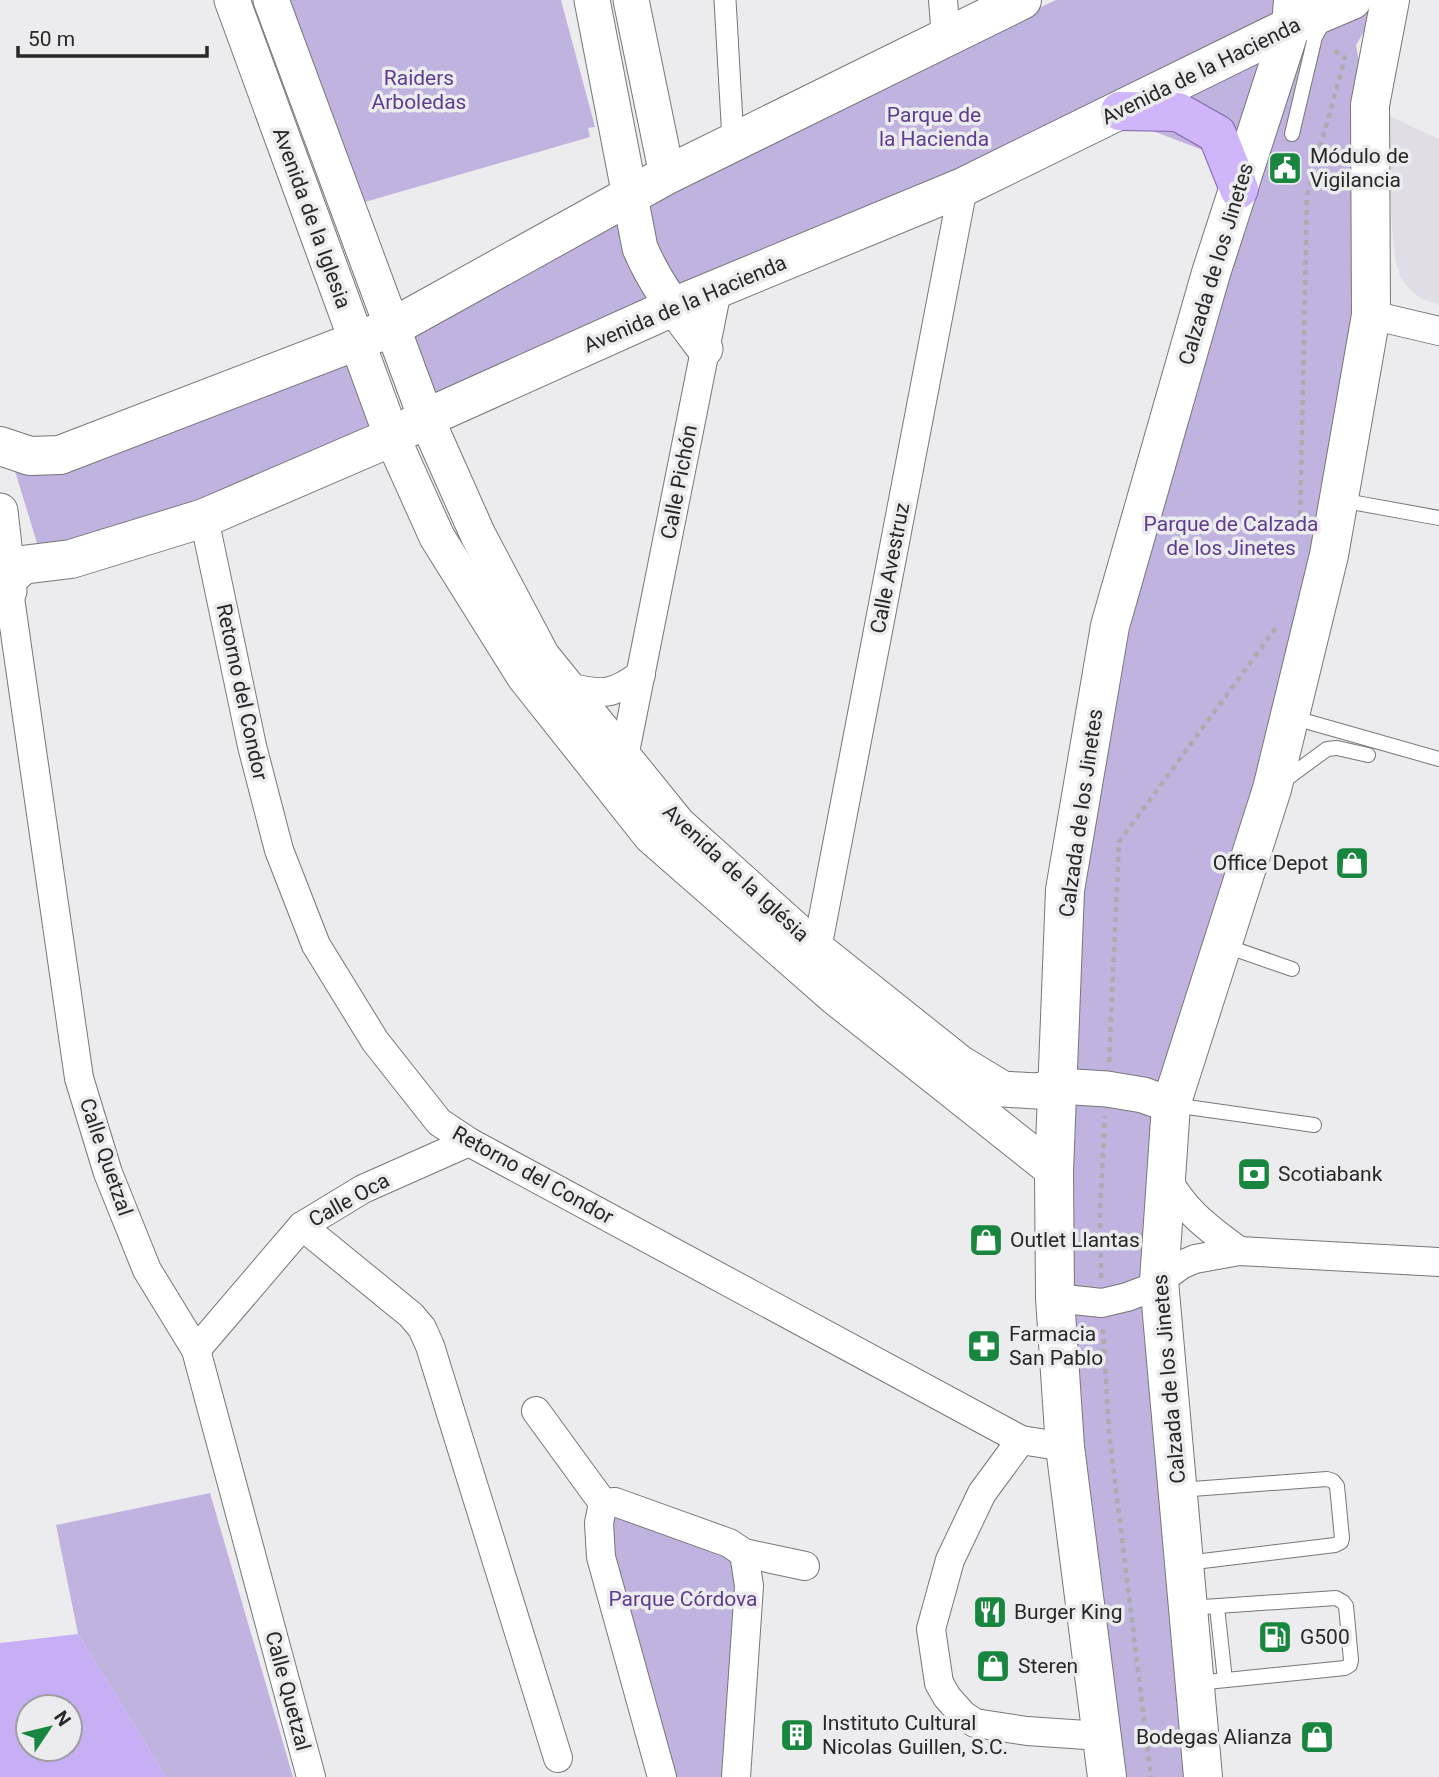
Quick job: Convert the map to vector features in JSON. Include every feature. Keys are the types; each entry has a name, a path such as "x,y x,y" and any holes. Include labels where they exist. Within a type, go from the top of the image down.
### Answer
{"main road":[{"path":"0,446 30,456 60,456 393,327 630,194 733,140 1022,0"},
{"name":"Calzada de los Jinetes","path":"1203,1777 1210,1681 1203,1608 1184,1563 1159,1281 1171,1105 1272,789 1329,555 1371,315 1370,104 1390,0"},
{"name":"Calzada de los Jinetes","path":"1107,1777 1065,1447 1055,1298 1054,1171 1065,890 1110,626 1211,272 1239,189 1316,14"},
{"name":"Avenida de la Hacienda","path":"9,584 22,565 71,559 204,518 392,437 426,418 673,307 963,187 1316,14"},
{"path":"1120,111 1178,113 1217,134 1239,189"}],"street":[{"name":"Avenida de la Iglesia","path":"232,0 392,437"},
{"name":"Avenida de la Iglesia","path":"271,0 426,418"},
{"path":"592,0 640,248 650,272 705,349"},
{"path":"631,0 667,175"},
{"path":"725,0 733,140"},
{"path":"943,0 946,38"},
{"name":"Calle Avestruz","path":"817,949 963,187"},
{"name":"Calle Pichón","path":"624,757 717,290"},
{"path":"1371,315 1439,331"},
{"name":"Avenida de la Iglésia","path":"426,418 478,535 542,656 678,824 817,949 960,1063 1003,1088 1036,1091 1059,1086 1107,1089 1143,1095 1171,1105"},
{"name":"Avenida de la Iglésia","path":"392,437 437,537 524,676 651,836 836,998 1054,1171"},
{"name":"Calle Quetzal","path":"0,511 79,1078 108,1173 147,1270 196,1350 311,1777"},
{"name":"Retorno del Condor","path":"204,518 253,746 279,850 316,945 375,1041 439,1122 469,1142 1021,1440 1065,1447"},
{"path":"567,687 592,693 610,693 626,686 641,674"},
{"name":"Calle Oca","path":"196,1350 302,1226 363,1189 469,1142"},
{"path":"1165,1175 1176,1196 1189,1211 1239,1251"},
{"path":"302,1226 411,1315 422,1328 430,1346 558,1758"},
{"path":"1055,1298 1102,1303 1149,1289 1181,1265 1195,1259 1239,1251 1439,1262"},
{"path":"536,1410 603,1503 599,1522 601,1557 662,1777"},
{"path":"1021,1440 982,1493 950,1560 931,1629 939,1683 963,1715 975,1723 1027,1731 1101,1735"},
{"path":"603,1503 615,1502 729,1543 744,1553 806,1566"},
{"path":"736,1777 749,1586 744,1553"}],"lane":[{"path":"1292,134 1316,14"},
{"path":"1339,500 1439,519"},
{"path":"1290,716 1439,759"},
{"path":"1272,789 1327,749 1337,748 1368,755"},
{"path":"1222,944 1292,969"},
{"path":"1171,1105 1314,1125"},
{"path":"1178,1490 1327,1479 1334,1481 1337,1486 1342,1538 1341,1542 1335,1545 1184,1563"},
{"path":"1203,1608 1336,1598 1346,1606 1351,1660 1350,1665 1345,1668 1210,1681"}],"path":[{"path":"1300,528 1307,195 1345,58 1316,14"},
{"path":"1151,1777 1109,1432 1102,1303 1100,1211 1119,842 1282,619"}],"shaded area":[{"path":"1389,116 1439,139 1439,305 1420,298 1407,287 1400,276 1395,258 1391,215"},
{"path":"78,1634 166,1777 0,1777 0,1643"}],"green space":[{"name":"Raiders Arboledas","path":"285,0 561,0 595,127 588,128 590,137 365,202"},
{"name":"Parque de la Hacienda","path":"1056,0 1286,0 1287,23 674,302 634,197"},
{"name":"Parque de Calzada de los Jinetes","path":"1383,0 1356,45 1366,103 1368,315 1325,553 1165,1106 1200,1777 1111,1777 1069,1446 1066,890 1219,200 1213,154 1119,118 1292,26"},
{"path":"628,199 665,305 427,413 397,328"},
{"path":"351,351 385,434 204,514 48,550 37,543 11,458"},
{"path":"210,1493 293,1777 166,1777 78,1634 56,1525"},
{"name":"Parque Córdova","path":"616,1506 742,1555 735,1777 664,1777 603,1557"}],"place":[{"name":"Módulo de Vigilancia","path":"1285,168"},
{"name":"Office Depot","path":"1352,863"},
{"name":"Scotiabank","path":"1254,1174"},
{"name":"Outlet Llantas","path":"986,1240"},
{"name":"Farmacia San Pablo","path":"984,1346"},
{"name":"Burger King","path":"990,1612"},
{"name":"G500","path":"1275,1637"},
{"name":"Steren","path":"993,1666"},
{"name":"Instituto Cultural Nicolas Guillen, S.C.","path":"797,1735"},
{"name":"Bodegas Alianza","path":"1317,1737"}]}
